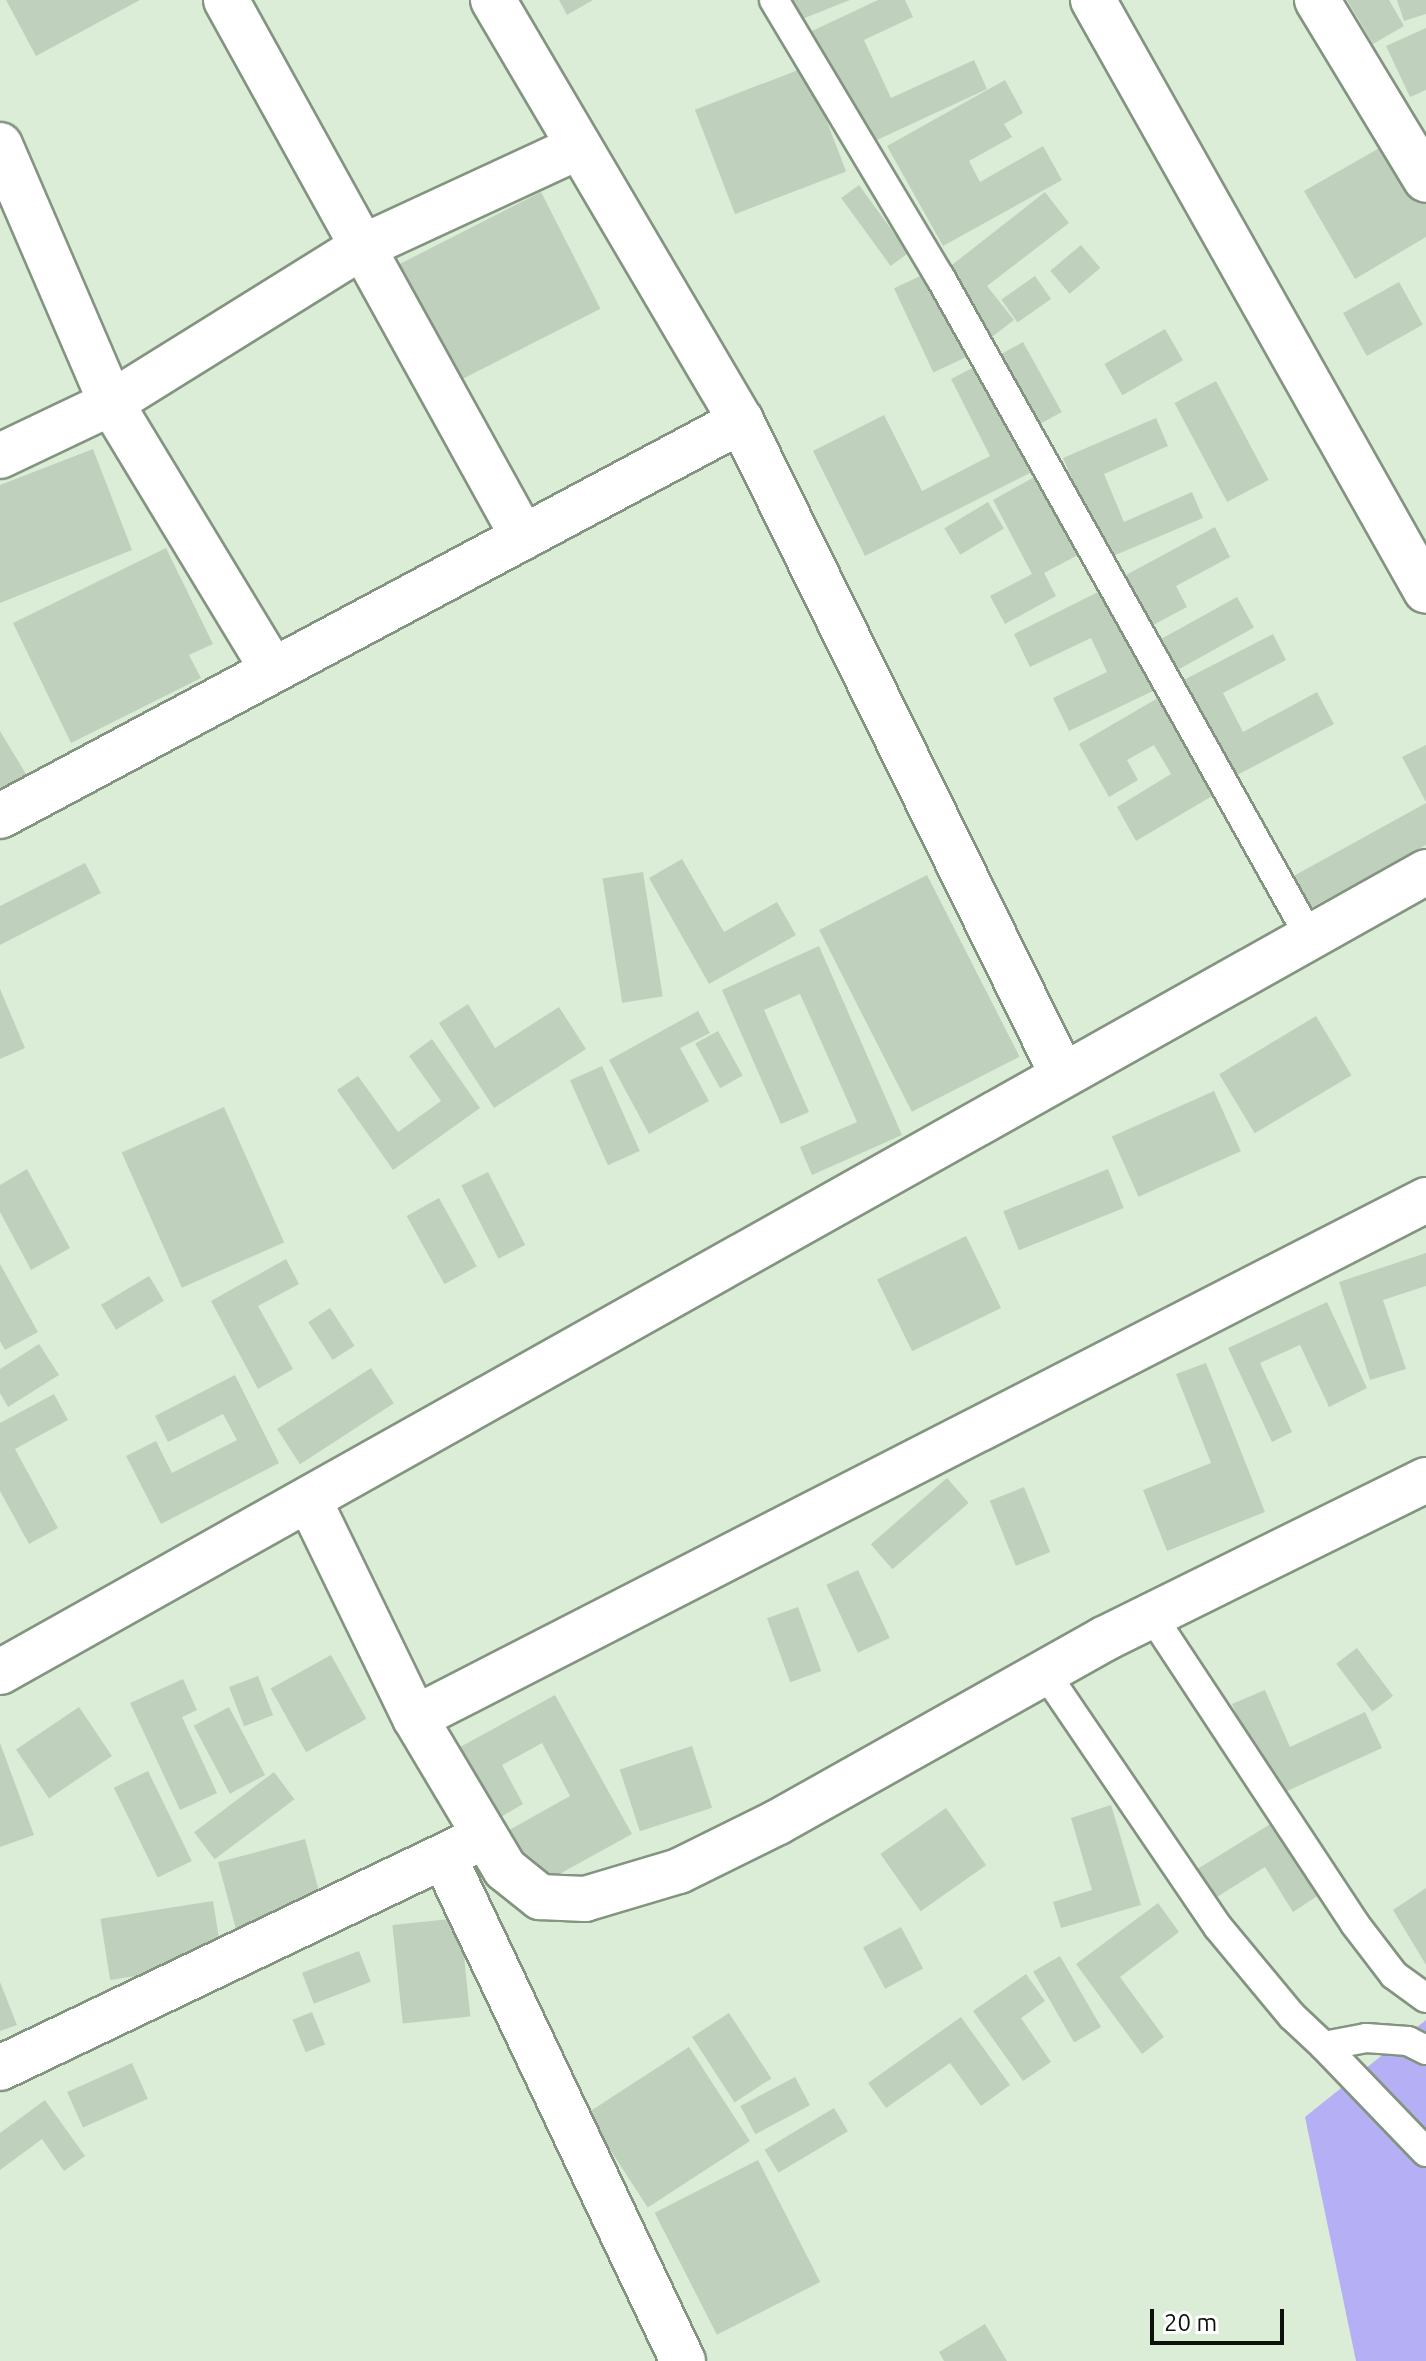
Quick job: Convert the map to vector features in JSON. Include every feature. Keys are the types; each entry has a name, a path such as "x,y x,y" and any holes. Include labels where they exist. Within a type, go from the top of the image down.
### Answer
{"street":[{"path":"226,0 358,249 523,537"},
{"path":"493,0 741,421 1062,1074"},
{"path":"1093,0 1426,591"},
{"path":"1317,0 1426,180"},
{"path":"0,145 111,403 273,670"},
{"path":"0,456 111,403 358,249 579,147"},
{"path":"0,816 741,421"},
{"path":"0,1672 1062,1074 1312,941 1426,872"},
{"path":"415,1718 1426,1200"},
{"path":"309,1500 415,1718 483,1837 505,1869 540,1897 585,1899 665,1875 778,1822 1152,1616 1426,1480"},
{"path":"0,2068 483,1837"},
{"path":"444,1857 683,2361"}],"lane":[{"path":"774,0 940,277 1312,941"},
{"path":"1152,1616 1355,1924 1394,1975 1426,1998"},
{"path":"1046,1674 1218,1927 1324,2046 1426,2152"},
{"path":"1324,2046 1366,2038 1408,2041 1426,2050"}],"shaded area":[{"path":"1426,2020 1426,2361 1356,2361 1305,2117"}],"building":[{"path":"6,0 140,0 36,56"},
{"path":"559,0 593,0 567,15"},
{"path":"783,0 850,0 792,23"},
{"path":"878,0 905,0 913,17 864,40 891,98 974,60 987,89 864,146 812,31"},
{"path":"1347,0 1389,0 1404,26 1373,44"},
{"path":"1397,0 1426,0 1426,14 1404,21"},
{"path":"1426,28 1426,90 1410,97 1386,46"},
{"path":"806,67 846,172 735,214 695,110"},
{"path":"1005,80 1023,113 1004,124 1012,137 969,161 980,182 1043,146 1062,180 943,246 887,146"},
{"path":"1390,142 1426,204 1426,237 1355,279 1304,191"},
{"path":"859,185 908,253 891,266 841,198"},
{"path":"541,192 600,309 451,385 391,268"},
{"path":"1045,192 1069,223 987,286 1014,320 988,340 939,275"},
{"path":"1081,245 1100,268 1070,294 1050,271"},
{"path":"933,270 972,354 933,372 894,288"},
{"path":"1035,276 1051,299 1017,322 1001,300"},
{"path":"1399,282 1423,325 1367,356 1343,313"},
{"path":"1165,329 1183,360 1122,395 1104,364"},
{"path":"1023,342 1062,412 1034,427 995,358"},
{"path":"984,362 1038,469 865,556 813,451 884,415 922,491 990,456 951,379"},
{"path":"1216,381 1269,480 1227,502 1175,403"},
{"path":"1156,418 1168,446 1104,474 1124,522 1192,492 1203,518 1106,559 1063,458"},
{"path":"93,449 132,550 0,603 0,485"},
{"path":"1036,476 1078,555 1044,573 1056,596 1005,624 990,596 1032,574 993,500"},
{"path":"988,502 1004,529 960,555 944,528"},
{"path":"1215,527 1230,557 1176,586 1187,607 1140,632 1113,582"},
{"path":"166,548 213,644 189,655 201,678 71,743 13,623"},
{"path":"1104,589 1153,691 1069,731 1053,698 1107,672 1091,638 1030,667 1014,634"},
{"path":"1237,597 1254,628 1174,672 1157,641"},
{"path":"1273,634 1286,660 1223,693 1243,732 1317,692 1334,724 1226,781 1176,684"},
{"path":"1163,695 1219,792 1136,841 1117,807 1171,774 1154,745 1127,760 1138,780 1109,797 1079,744"},
{"path":"0,731 26,774 0,790"},
{"path":"1426,745 1426,802 1402,757"},
{"path":"1426,803 1426,845 1307,910 1290,878"},
{"path":"682,859 724,932 777,902 796,935 709,984 649,878"},
{"path":"85,863 101,893 0,945 0,906"},
{"path":"643,872 663,996 622,1003 603,878"},
{"path":"927,875 1020,1057 912,1112 819,930"},
{"path":"819,946 902,1135 812,1175 800,1147 857,1122 800,994 764,1010 809,1112 781,1124 722,990"},
{"path":"0,989 25,1048 0,1059"},
{"path":"468,1004 495,1048 559,1007 586,1049 494,1108 439,1023"},
{"path":"698,1011 710,1033 680,1048 709,1101 649,1134 609,1060"},
{"path":"1316,1016 1352,1075 1255,1133 1219,1074"},
{"path":"718,1031 743,1076 720,1088 695,1044"},
{"path":"432,1039 480,1108 393,1170 337,1090 358,1076 398,1132 441,1101 409,1056"},
{"path":"602,1066 640,1151 608,1165 570,1080"},
{"path":"1214,1091 1241,1151 1139,1197 1112,1137"},
{"path":"224,1107 284,1242 182,1288 122,1153"},
{"path":"27,1169 70,1248 31,1270 0,1212 0,1185"},
{"path":"1108,1169 1124,1208 1019,1250 1003,1211"},
{"path":"488,1172 525,1245 498,1259 461,1186"},
{"path":"439,1198 477,1266 444,1284 407,1216"},
{"path":"966,1236 1001,1308 912,1351 877,1279"},
{"path":"1426,1253 1426,1286 1383,1300 1406,1369 1370,1380 1339,1282"},
{"path":"286,1259 299,1284 258,1306 293,1369 258,1389 211,1301"},
{"path":"0,1264 38,1332 5,1350 0,1341"},
{"path":"149,1276 164,1301 116,1330 101,1305"},
{"path":"1327,1302 1367,1388 1329,1407 1300,1345 1260,1363 1292,1432 1272,1442 1228,1348"},
{"path":"330,1308 355,1346 333,1360 308,1322"},
{"path":"39,1344 59,1375 8,1407 0,1393 0,1369"},
{"path":"1206,1363 1265,1512 1167,1551 1143,1490 1211,1463 1176,1374"},
{"path":"371,1368 394,1403 300,1464 277,1429"},
{"path":"235,1375 279,1463 161,1524 126,1456 156,1441 172,1473 237,1440 223,1414 168,1442 155,1416"},
{"path":"54,1394 68,1420 15,1449 58,1528 29,1544 0,1491 0,1423"},
{"path":"947,1478 969,1503 892,1569 871,1544"},
{"path":"1024,1487 1050,1552 1016,1566 990,1501"},
{"path":"858,1570 890,1638 858,1653 826,1585"},
{"path":"798,1607 821,1671 790,1682 767,1618"},
{"path":"1357,1648 1393,1696 1372,1712 1336,1664"},
{"path":"331,1655 366,1719 306,1752 271,1688"},
{"path":"258,1676 273,1715 244,1726 229,1687"},
{"path":"183,1679 197,1710 182,1717 217,1793 180,1810 130,1703"},
{"path":"1265,1690 1290,1747 1365,1712 1382,1748 1274,1797 1232,1704"},
{"path":"555,1695 632,1834 534,1888 504,1833 570,1796 542,1743 502,1765 523,1804 499,1818 460,1747"},
{"path":"79,1707 112,1756 49,1798 16,1749"},
{"path":"229,1707 265,1775 230,1794 194,1726"},
{"path":"0,1743 34,1835 0,1847"},
{"path":"692,1746 712,1808 640,1831 620,1769"},
{"path":"148,1771 192,1861 158,1878 114,1788"},
{"path":"274,1772 294,1799 215,1859 194,1832"},
{"path":"1111,1805 1141,1905 1061,1928 1053,1902 1092,1890 1071,1818"},
{"path":"946,1808 986,1865 921,1911 880,1854"},
{"path":"1277,1820 1322,1893 1293,1912 1265,1867 1204,1905 1186,1876"},
{"path":"305,1839 323,1905 236,1928 218,1862"},
{"path":"1426,1888 1426,1965 1393,1910"},
{"path":"213,1901 223,1962 110,1980 100,1919"},
{"path":"1158,1903 1179,1932 1120,1977 1164,2037 1142,2054 1076,1964"},
{"path":"460,1918 470,2016 403,2024 392,1925"},
{"path":"901,1927 923,1968 885,1989 863,1947"},
{"path":"359,1951 371,1982 314,2004 302,1973"},
{"path":"1060,1956 1101,2027 1074,2043 1033,1972"},
{"path":"1026,1974 1045,2001 1021,2018 1051,2062 1023,2081 973,2011"},
{"path":"0,1982 17,2025 0,2031"},
{"path":"312,2012 325,2044 306,2052 293,2020"},
{"path":"729,2013 771,2078 735,2102 692,2037"},
{"path":"961,2017 1010,2085 981,2106 950,2063 886,2108 868,2083"},
{"path":"689,2047 750,2141 648,2207 587,2113"},
{"path":"132,2063 148,2099 83,2128 67,2092"},
{"path":"795,2077 810,2105 755,2134 740,2106"},
{"path":"45,2100 85,2156 64,2171 42,2139 0,2170 0,2133"},
{"path":"834,2108 848,2131 778,2173 765,2150"},
{"path":"758,2160 820,2282 717,2335 655,2213"},
{"path":"985,2324 1007,2361 944,2361 939,2352"}]}
